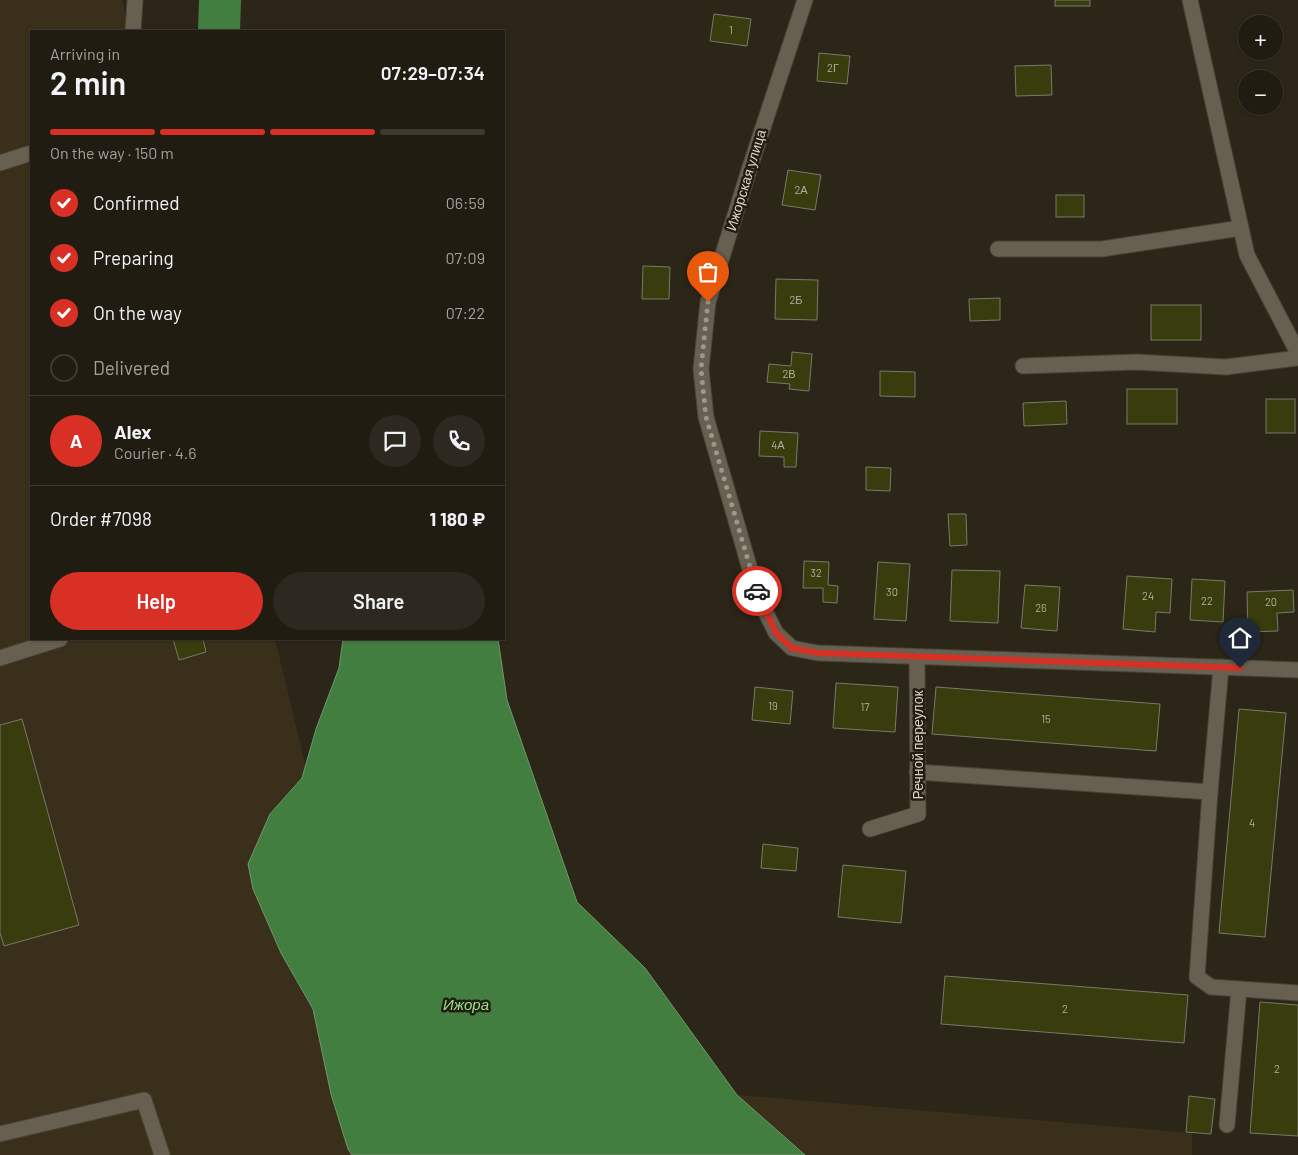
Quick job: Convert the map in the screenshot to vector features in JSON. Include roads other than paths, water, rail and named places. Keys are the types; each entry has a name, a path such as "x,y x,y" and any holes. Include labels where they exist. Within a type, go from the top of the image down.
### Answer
{"street":[{"path":"133,30 135,0"},
{"name":"Ижорская улица","path":"805,0 708,302 701,369 706,417 758,597 776,633 792,648 818,653 1298,670"},
{"path":"1190,0 1247,255 1298,353"},
{"path":"0,163 30,153"},
{"path":"998,249 1102,249 1241,228"},
{"path":"1023,366 1136,362 1226,367 1298,358"},
{"path":"0,658 57,640"},
{"name":"Речной переулок","path":"870,829 918,814 918,657"},
{"path":"1221,667 1197,977 1211,987 1298,994"},
{"path":"917,772 1210,792"},
{"path":"1227,1126 1239,989"},
{"path":"0,1134 144,1100 162,1155"}],"water":[{"name":"Ижора","path":"343,640 498,640 507,700 577,902 645,968 737,1095 805,1155 352,1155 348,1149 331,1094 313,1009 281,953 253,889 248,864 270,814 302,778 316,729 339,668"}],"waterway":[{"name":"Ижора","path":"219,30 220,0"}]}
